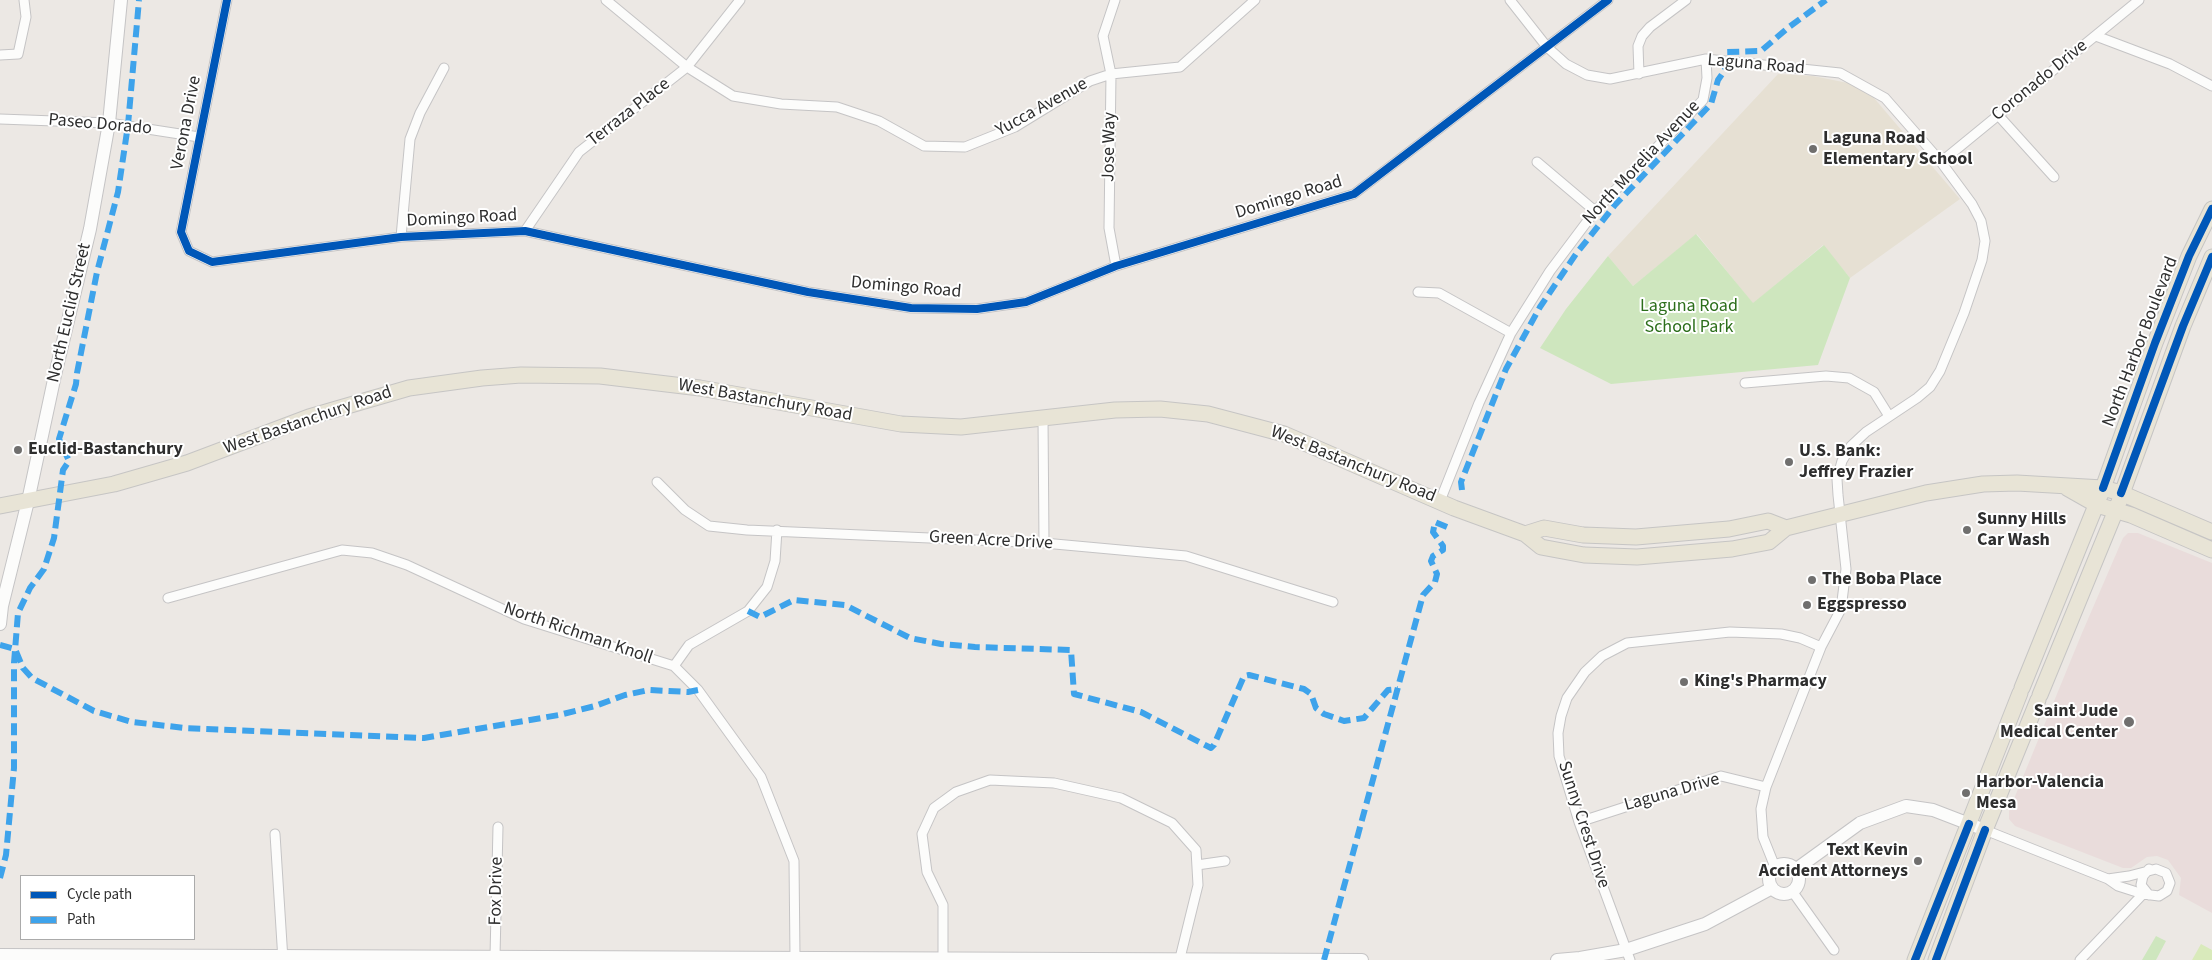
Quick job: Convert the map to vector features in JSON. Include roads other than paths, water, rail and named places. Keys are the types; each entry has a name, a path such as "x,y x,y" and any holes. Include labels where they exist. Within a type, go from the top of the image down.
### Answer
{"main road":[{"name":"North Harbor Boulevard","path":"1915,960 2021,691 2104,488 2155,344 2189,256 2212,209"},
{"name":"North Harbor Boulevard","path":"1936,960 1985,830 2116,510 2183,326 2212,257"},
{"name":"West Bastanchury Road","path":"0,506 114,484 187,463 310,416 360,400 409,388 482,378 521,375 609,377 700,388 901,424 961,427 1115,410 1160,409 1208,414 1284,434 1440,501 1525,534 1544,528 1583,535 1636,537 1729,530 1768,521 1786,528 1926,493 1960,487 2014,483 2104,488 2121,493 2212,532"},
{"path":"2063,486 2096,505 2116,510 2212,550"}],"street":[{"path":"0,54 18,54 26,17 24,0"},
{"name":"North Euclid Street","path":"0,624 2,606 28,501 55,375 90,228 109,123 121,0"},
{"name":"Verona Drive","path":"189,251 181,232 227,0"},
{"name":"Yucca Avenue","path":"606,0 687,67 733,96 781,104 837,107 880,121 924,146 965,147 1015,127 1090,81 1111,74 1180,67 1256,0"},
{"name":"Terraza Place","path":"525,231 579,152 687,67 740,0"},
{"name":"Jose Way","path":"1114,0 1103,36 1111,74 1109,228 1116,266"},
{"name":"Laguna Road","path":"1510,0 1547,47 1566,64 1587,75 1610,79 1706,59 1840,73 1885,98 1941,162 1972,204 1981,221 1985,241 1982,260 1950,348 1930,387 1918,398 1866,432 1851,446 1842,461 1837,479 1839,516"},
{"name":"Domingo Road","path":"189,251 212,262 401,237 525,231 808,292 911,308 977,309 1026,302 1116,266 1354,194 1608,0"},
{"path":"1640,74 1638,46 1642,36 1650,27 1686,0"},
{"name":"Coronado Drive","path":"1941,162 2139,0"},
{"path":"2096,36 2170,64 2212,86"},
{"name":"North Morelia Avenue","path":"1440,501 1478,403 1511,333 1550,271 1595,211 1703,100 1707,78 1706,59"},
{"path":"401,237 410,139 420,113 444,68"},
{"path":"1998,115 2054,178"},
{"name":"Paseo Dorado","path":"0,119 109,123 200,137"},
{"path":"1537,162 1595,211"},
{"path":"1418,292 1439,293 1511,333"},
{"path":"1745,383 1826,376 1849,378 1874,392 1889,416"},
{"path":"1043,418 1044,543"},
{"name":"Green Acre Drive","path":"657,482 685,510 709,526 1044,543 1186,556 1333,602"},
{"path":"1775,867 1763,837 1761,810 1766,787 1821,647 1841,609 1845,578 1845,542 1839,516"},
{"path":"674,666 689,644 748,611 767,587 775,561 777,530"},
{"name":"North Richman Knoll","path":"168,598 342,550 372,553 407,565 524,619 674,666 698,690 760,777 794,861 795,959"},
{"name":"Sunny Crest Drive","path":"1628,955 1579,822 1559,756 1558,733 1567,698 1586,672 1602,656 1627,642 1730,632 1781,634 1800,638 1821,647"},
{"name":"Laguna Drive","path":"1579,822 1721,776 1766,787"},
{"path":"943,958 943,905 928,872 922,834 934,808 956,792 990,780 1045,782 1121,798 1172,823 1196,850 1197,865 1198,885 1180,958"},
{"path":"1795,870 1860,823 1906,806 1933,810 2108,879 2118,886 2146,895 2154,897 2164,894 2170,883 2164,871 2156,868 2129,876 2108,879"},
{"name":"Fox Drive","path":"495,956 498,827"},
{"path":"275,834 283,958"},
{"path":"1197,865 1225,861"},
{"path":"1784,864 1795,870 1798,884 1792,891 1784,894 1772,888 1770,875 1775,867 1784,864"},
{"path":"2146,895 2141,885 2143,876 2149,869"},
{"path":"1557,960 1628,955 1705,924 1772,888"},
{"path":"1792,891 1834,950"},
{"path":"2080,960 2146,895"},
{"path":"0,955 283,958 495,956 795,959 1180,958 1362,960"}],"place":[{"name":"Laguna Road Elementary School","path":"1813,149"},
{"name":"Euclid-Bastanchury","path":"18,450"},
{"name":"U.S. Bank: Jeffrey Frazier","path":"1789,462"},
{"name":"Sunny Hills Car Wash","path":"1967,530"},
{"name":"The Boba Place","path":"1812,580"},
{"name":"Eggspresso","path":"1807,605"},
{"name":"King's Pharmacy","path":"1684,682"},
{"name":"Saint Jude Medical Center","path":"2129,722"},
{"name":"Harbor-Valencia Mesa","path":"1966,793"},
{"name":"Text Kevin Accident Attorneys","path":"1918,861"}],"park label":[{"name":"Laguna Road School Park","path":"1689,317"}]}
